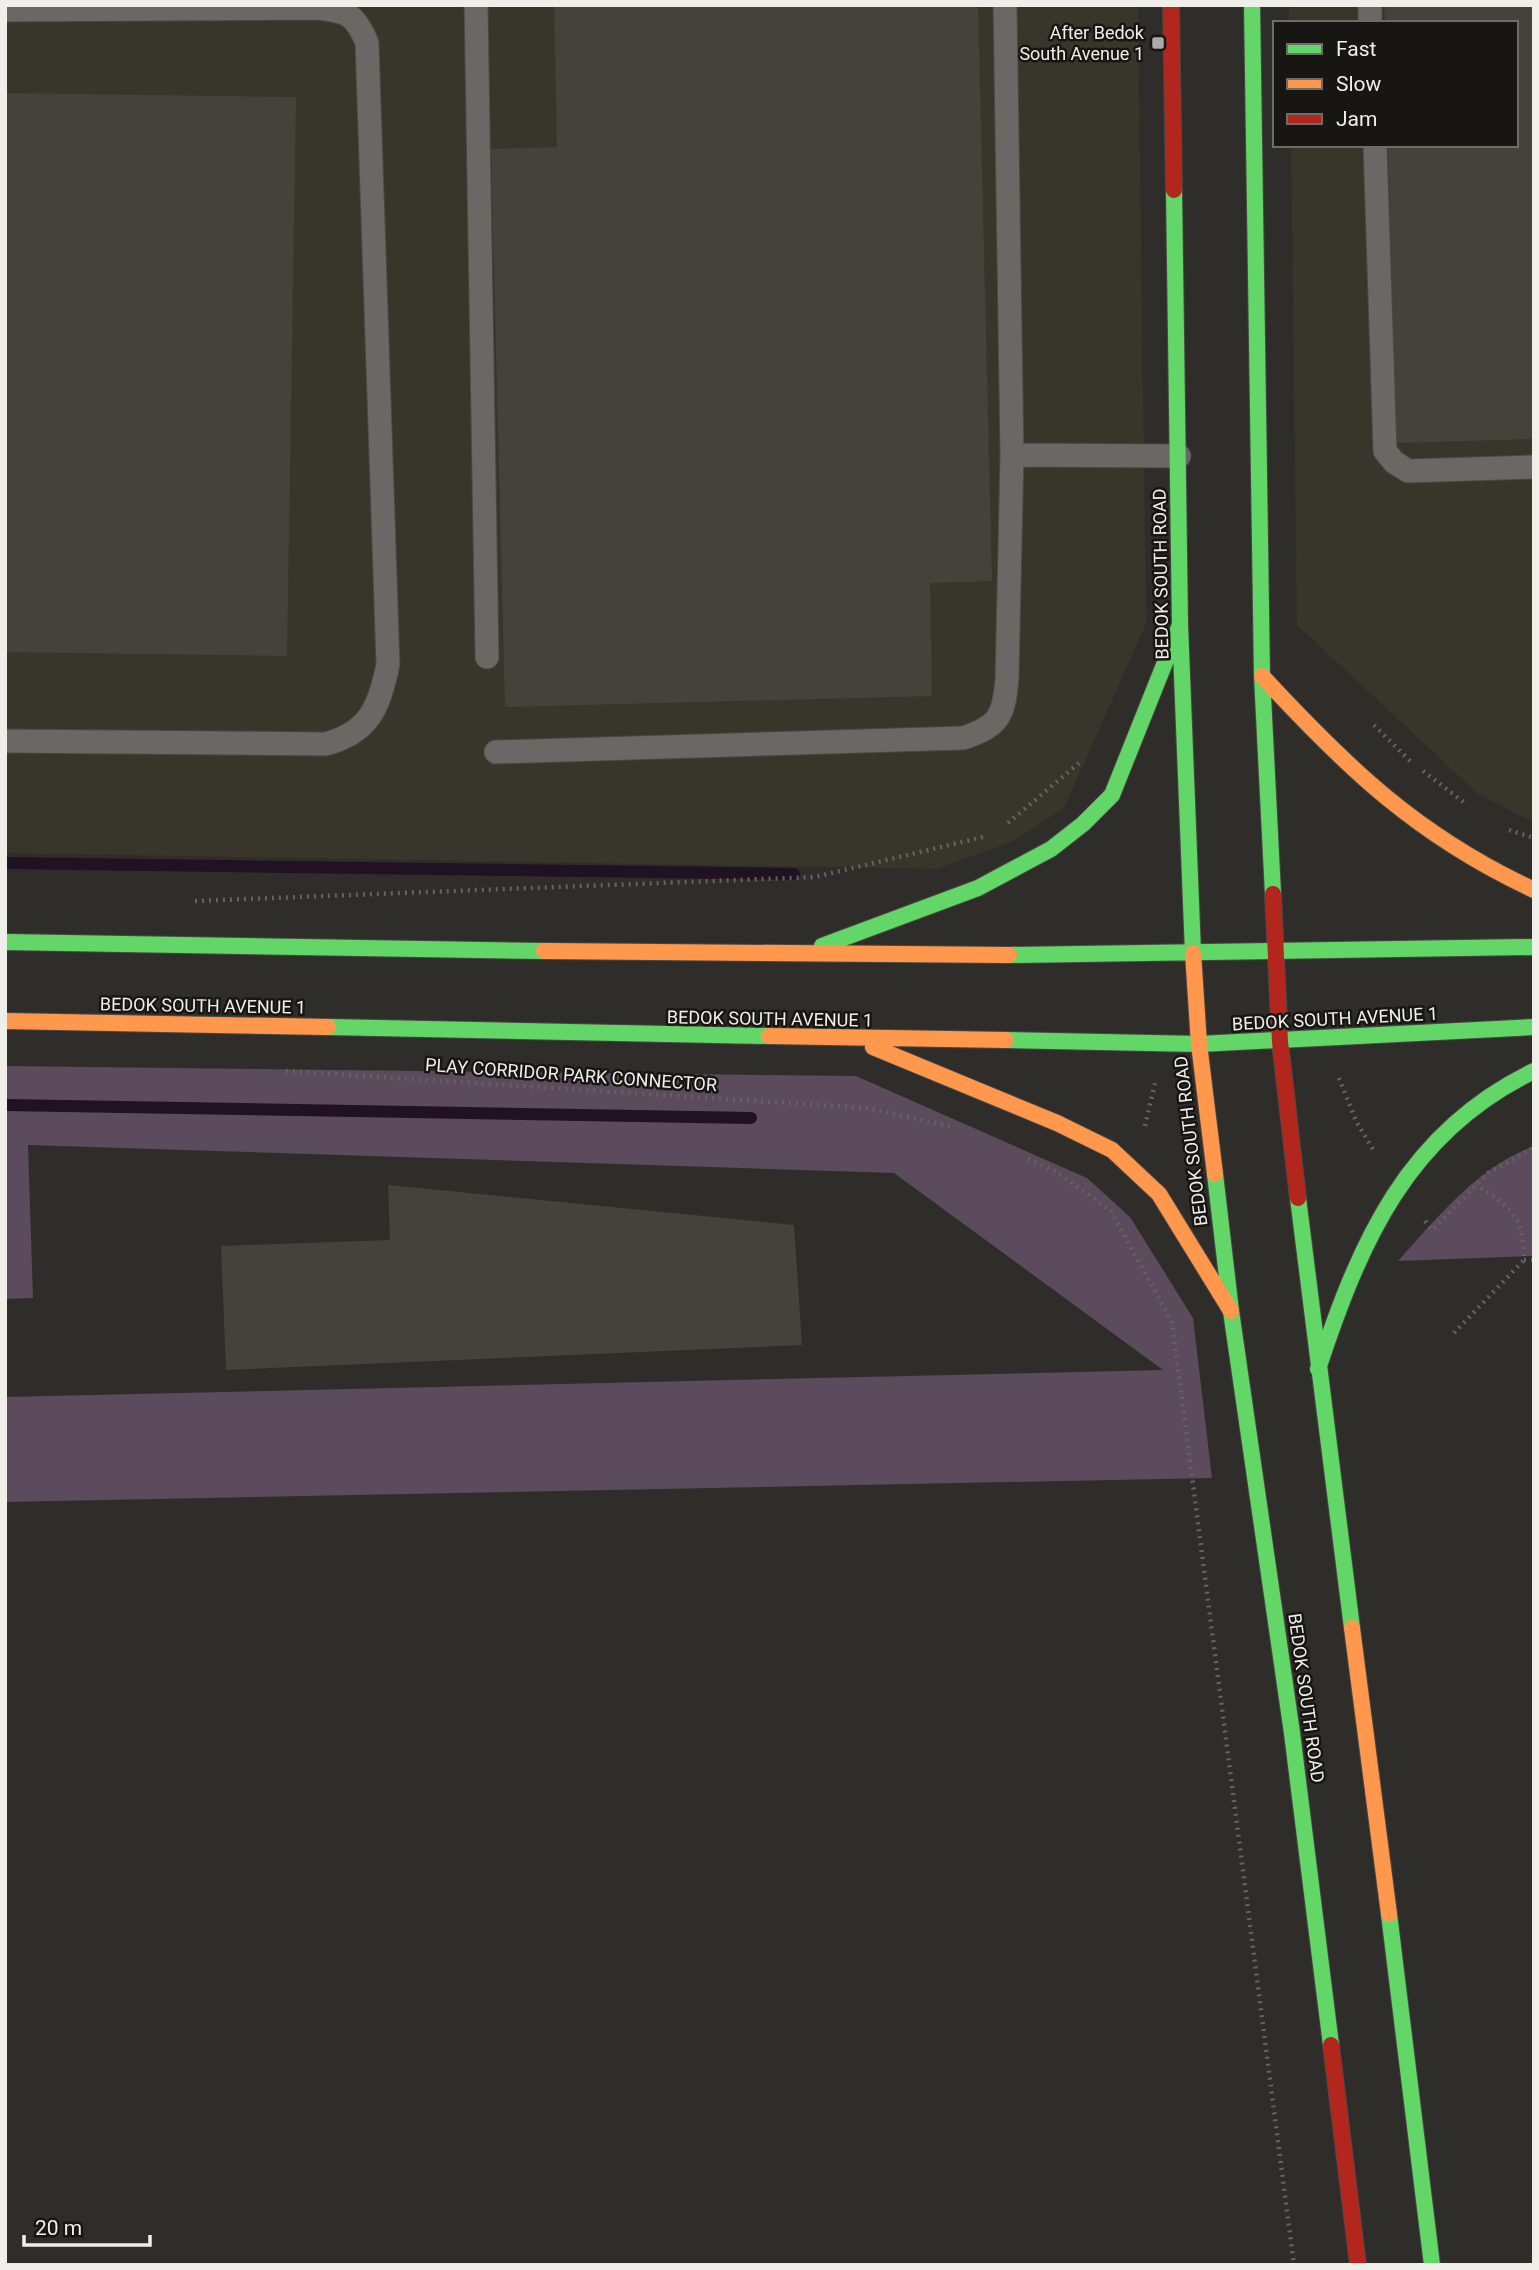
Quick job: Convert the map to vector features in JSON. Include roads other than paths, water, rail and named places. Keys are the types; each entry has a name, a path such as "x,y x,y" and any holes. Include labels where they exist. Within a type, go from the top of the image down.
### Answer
{"main road":[{"name":"BEDOK SOUTH ROAD","path":"1171,5 1180,625 1199,1044 1231,1311 1292,1733 1358,2265"},
{"path":"1252,5 1262,676 1280,1042 1318,1370 1416,2111 1432,2265"},
{"path":"800,955 1023,869 1095,816 1112,796 1180,625"},
{"path":"1262,676 1307,726 1391,803 1474,861 1534,890"},
{"path":"5,942 800,955 1276,956 1534,947"},
{"name":"BEDOK SOUTH AVENUE 1","path":"5,1021 855,1040 1199,1044 1280,1042 1534,1027"},
{"path":"855,1040 1057,1123 1112,1150 1159,1194 1231,1311"},
{"path":"1318,1370 1353,1266 1397,1187 1455,1122 1516,1077 1534,1071"}],"lane":[{"path":"476,5 487,657"},
{"path":"496,752 963,738 984,731 996,723 1005,700 1012,455 1005,5"},
{"path":"5,10 316,8 338,10 351,16 360,25 367,43 388,664 381,698 364,725 343,739 325,744 5,741"},
{"path":"1375,147 1385,451 1394,462 1408,471 1534,467"},
{"path":"1012,455 1179,456"}],"waterway":[{"path":"5,863 794,874"},
{"path":"5,1105 751,1118"}],"place":[{"name":"After Bedok South Avenue 1","path":"1158,43"}]}
